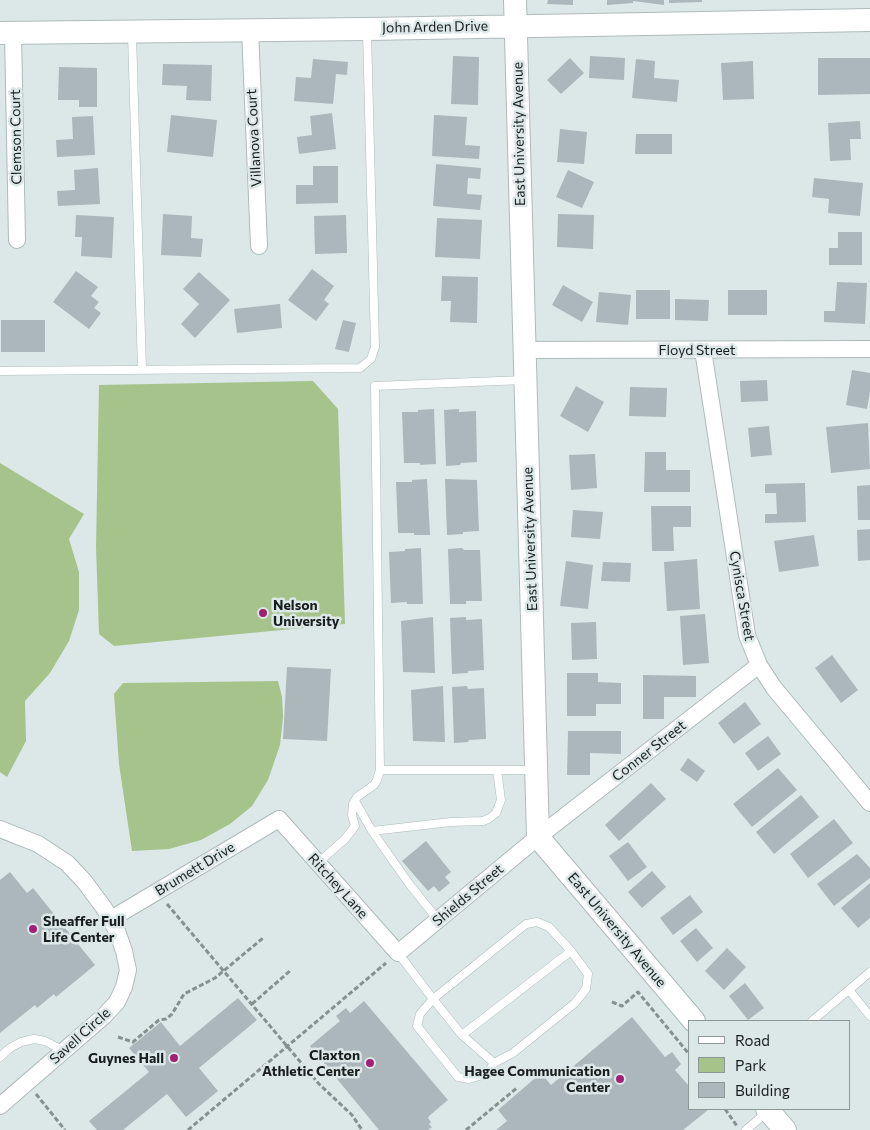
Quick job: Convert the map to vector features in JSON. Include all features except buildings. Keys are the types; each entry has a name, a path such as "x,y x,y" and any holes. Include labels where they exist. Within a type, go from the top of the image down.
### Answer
{"street":[{"name":"East University Avenue","path":"516,0 538,837 693,1020"},
{"name":"John Arden Drive","path":"7,33 870,20"},
{"name":"Villanova Court","path":"250,29 260,246"},
{"name":"Clemson Court","path":"7,33 17,240"},
{"name":"Floyd Street","path":"525,350 870,349"},
{"name":"Cynisca Street","path":"703,350 747,635 759,665 774,688 870,803"},
{"name":"Conner Street","path":"538,837 759,665"},
{"name":"Ritchey Lane","path":"279,819 398,953"},
{"name":"Brumett Drive","path":"111,919 279,819"},
{"name":"Savell Circle","path":"0,830 38,844 67,863 84,881 111,919 124,951 128,970 124,987 117,1002 104,1016 0,1106"},
{"name":"Shields Street","path":"398,953 538,837"},
{"path":"768,1110 785,1130"}],"lane":[{"path":"0,371 360,368 371,358 375,347 367,29"},
{"path":"132,30 142,370"},
{"path":"318,863 345,839 352,830 354,826 351,809 354,801 378,780 380,770 375,386 526,380"},
{"path":"380,770 536,770"},
{"path":"372,831 451,822 482,821 490,818 496,813 501,800 497,770"},
{"path":"354,801 372,831 410,885 438,920"},
{"path":"537,922 549,927 571,950 588,974 586,989 575,1003 513,1053 494,1063 489,1072 469,1079 458,1077 417,1026 420,1014 433,999 526,924 537,922"},
{"path":"462,1034 571,950"},
{"path":"398,953 462,1034 494,1063"},
{"path":"813,1020 870,972"},
{"path":"849,990 870,1016"},
{"path":"0,1057 10,1048 21,1042 34,1039 64,1050"},
{"path":"746,1130 768,1110"}],"path":[{"path":"157,892 319,1084 352,1115 362,1130"},
{"path":"118,1037 133,1042 159,1020 166,1019 172,1014 184,994 215,978 264,938"},
{"path":"188,1130 398,953"},
{"path":"252,1004 291,970"},
{"path":"612,1002 622,1006 638,992 688,1053"},
{"path":"27,1083 66,1130"},
{"path":"466,1130 518,1087"},
{"path":"726,1110 741,1130"}],"green space":[{"path":"313,381 338,409 345,624 114,646 99,634 96,547 99,385"},
{"path":"0,463 84,514 69,539 79,572 79,610 69,641 50,673 25,701 26,741 7,777 0,772"},
{"path":"278,681 282,697 283,717 280,745 268,780 252,806 230,824 201,840 169,849 132,851 119,764 114,694 123,683"}],"place":[{"name":"Nelson University","path":"263,613"},
{"name":"Sheaffer Full Life Center","path":"33,929"},
{"name":"Guynes Hall","path":"174,1058"},
{"name":"Claxton Athletic Center","path":"370,1063"},
{"name":"Hagee Communication Center","path":"620,1079"}]}
